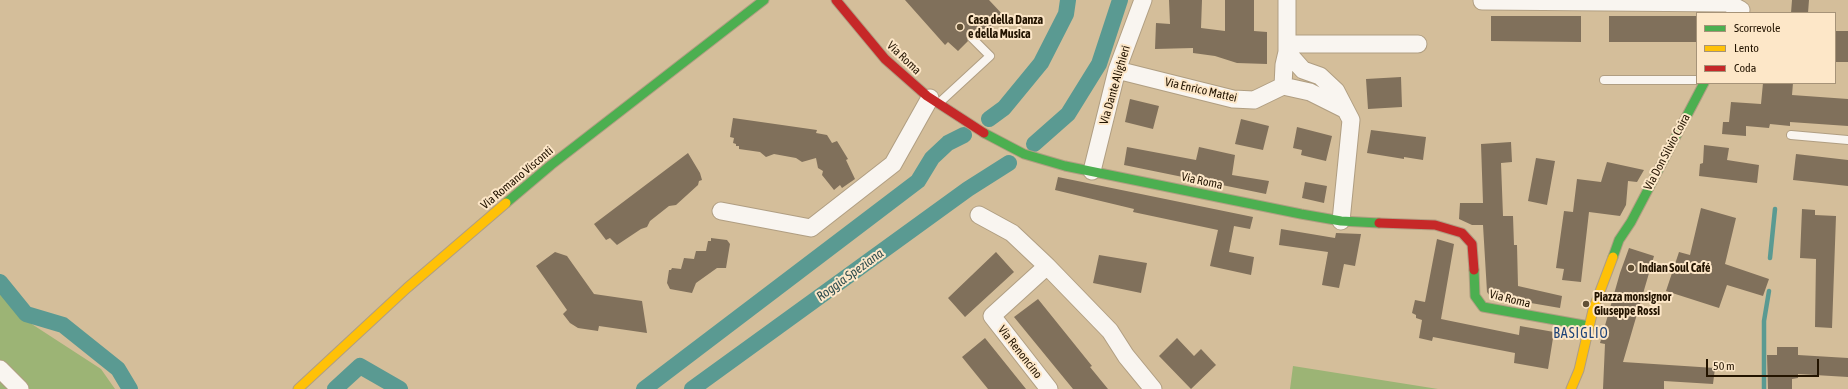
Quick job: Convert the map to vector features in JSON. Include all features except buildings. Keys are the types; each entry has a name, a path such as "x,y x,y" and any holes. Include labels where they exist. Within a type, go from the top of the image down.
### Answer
{"street":[{"name":"Via Romano Visconti","path":"298,389 407,288 551,165 764,0"},
{"name":"Via Roma","path":"836,0 885,59 934,101 974,127 1024,154 1065,166 1301,214 1342,221 1435,225 1462,233 1472,244 1475,296 1483,306 1559,322 1589,326"},
{"name":"Via Dante Alighieri","path":"1092,171 1116,70 1142,0"},
{"path":"1287,0 1287,48 1284,65 1283,86 1310,92 1324,97 1344,109"},
{"path":"1482,1 1728,4 1743,8"},
{"path":"1287,48 1418,44"},
{"path":"1287,48 1303,70 1320,76 1336,91 1351,120 1351,138 1342,221"},
{"name":"Via Enrico Mattei","path":"1116,70 1233,99 1254,100 1283,86"},
{"name":"Via Don Silvio Coira","path":"1589,326 1619,240 1631,222 1703,84"},
{"path":"721,211 811,228 892,164 934,101"},
{"path":"979,215 1012,233 1047,266 1110,331 1126,356 1153,389"},
{"name":"Via Renoncino","path":"1047,266 992,316 1049,389"},
{"path":"1571,389 1579,370 1589,326"},
{"path":"0,369 20,389"}],"lane":[{"path":"934,101 990,56 972,38"},
{"path":"1604,80 1696,80"},
{"path":"1791,135 1848,140"}],"green space":[{"path":"0,291 24,319 101,369 115,389 0,389"},
{"path":"1293,366 1438,389 1290,389"}],"waterway":[{"path":"989,119 1004,108 1041,63 1066,14 1068,0"},
{"name":"Roggia Speziana","path":"1034,144 1068,114 1099,64 1120,0"},
{"path":"644,389 918,181 932,158 948,143 964,135"},
{"name":"Roggia Speziana","path":"692,389 968,189 1009,163"},
{"path":"1770,258 1775,209"},
{"path":"0,282 26,314 63,325 118,369 130,389"},
{"path":"1764,389 1764,321 1769,291"},
{"path":"335,389 360,366 400,389"}],"traffic: fast":[{"path":"506,203 551,165 764,0"},
{"path":"1613,257 1619,240 1631,222 1703,84"},
{"path":"984,133 1024,154 1065,166 1301,214 1341,221 1379,223"},
{"path":"1474,270 1475,296 1483,307 1589,326"}],"traffic: slow":[{"path":"298,389 407,288 506,203"},
{"path":"1571,389 1579,370 1593,310 1613,257"}],"traffic: jam":[{"path":"836,0 885,59 927,96 984,133"},
{"path":"1379,223 1435,225 1462,233 1472,244 1474,270"}],"place":[{"name":"Casa della Danza e della Musica","path":"960,27"},
{"name":"Indian Soul Café","path":"1631,268"},
{"name":"Piazza monsignor Giuseppe Rossi","path":"1586,304"}],"district":[{"name":"BASIGLIO","path":"1581,334"}]}
